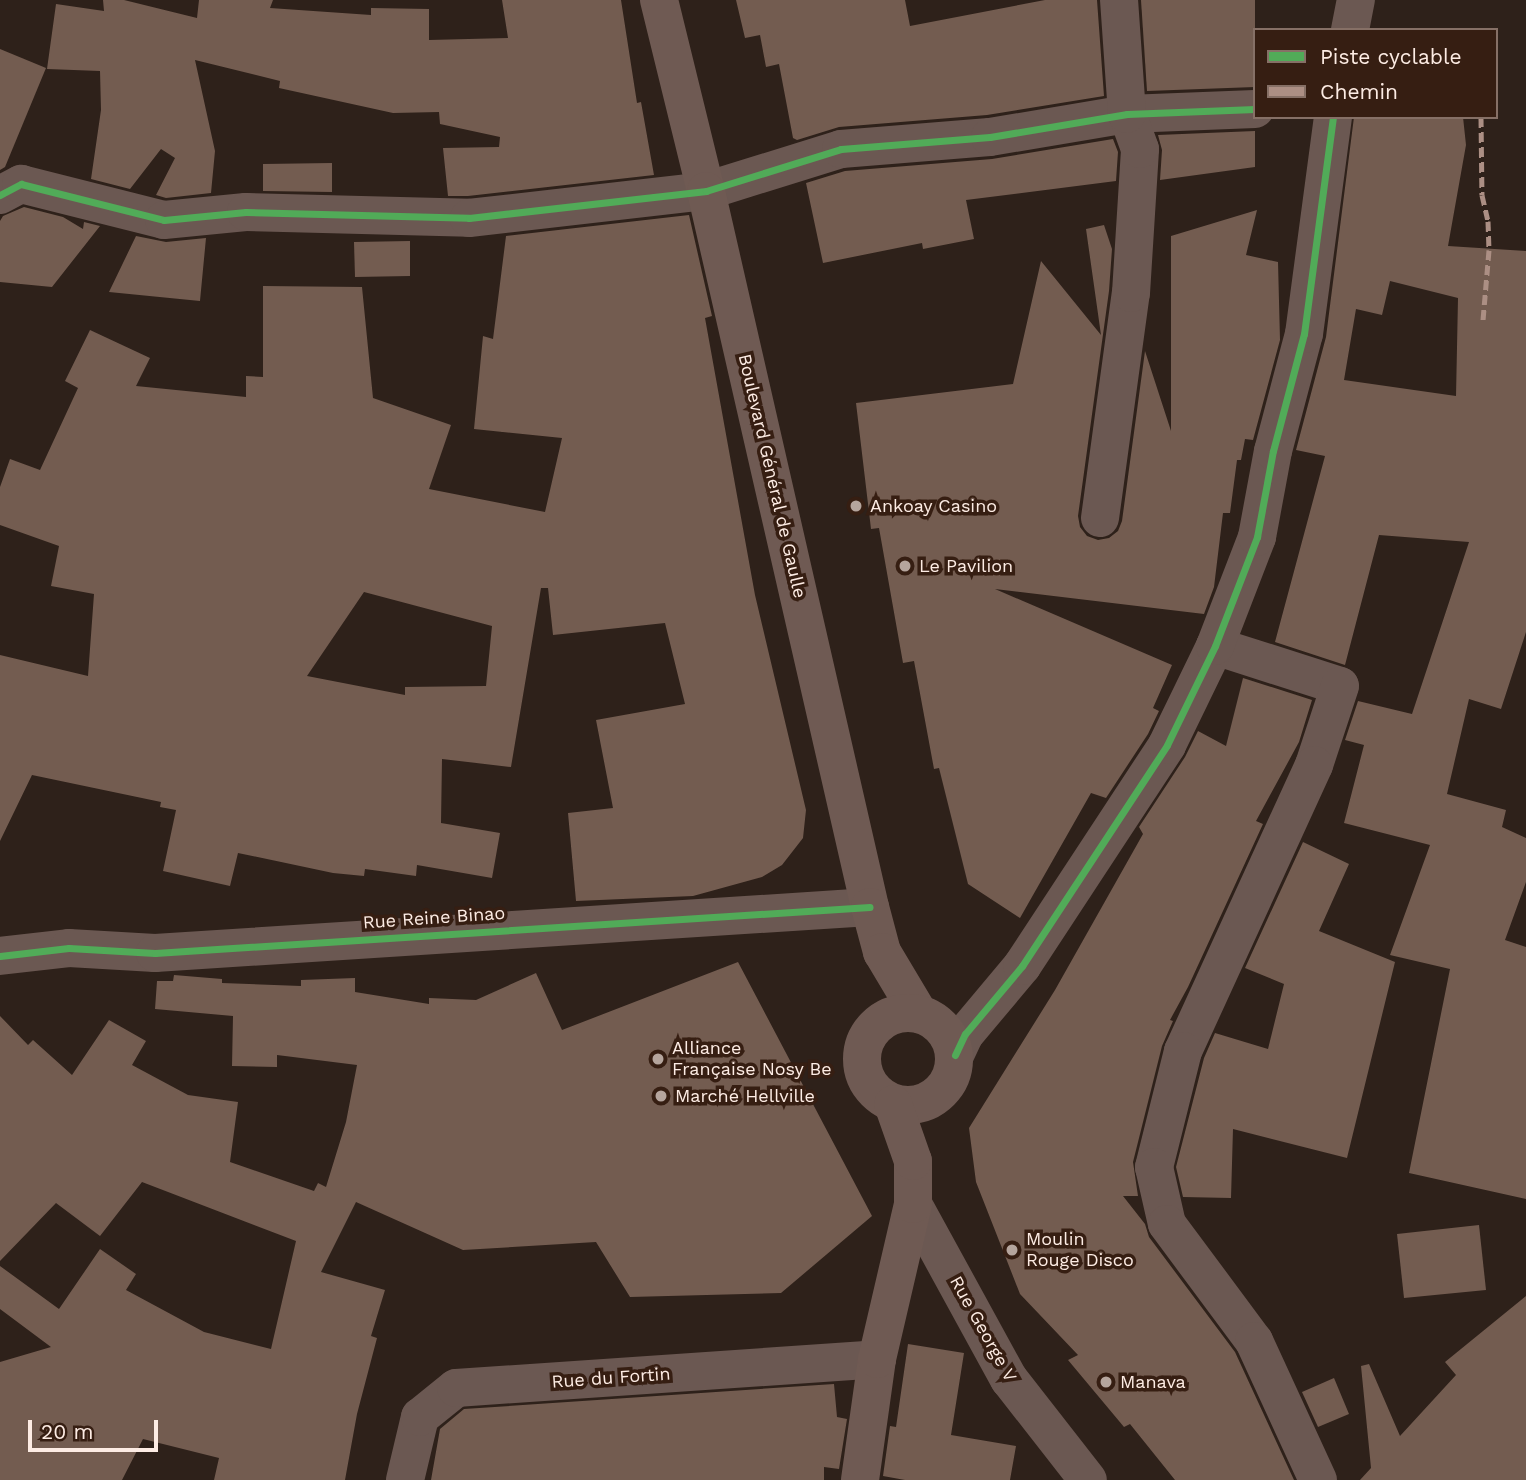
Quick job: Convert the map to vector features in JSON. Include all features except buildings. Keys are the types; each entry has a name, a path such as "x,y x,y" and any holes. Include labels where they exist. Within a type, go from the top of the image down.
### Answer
{"main road":[{"name":"Boulevard Général de Gaulle","path":"659,0 706,191 870,907 882,952 919,1014"},
{"name":"Boulevard Général de Gaulle","path":"878,1023 882,952"},
{"path":"860,1480 877,1359 914,1204 913,1161 893,1104 870,1087 863,1075 862,1047 878,1023 891,1016 919,1014 943,1029 955,1055 948,1084 938,1096 913,1161"},
{"path":"893,1104 924,1103 938,1096"}],"street":[{"path":"1100,518 1130,293 1140,149 1127,114 1118,0"},
{"path":"1350,28 1356,0"},
{"path":"0,195 21,184 163,220 246,212 469,218 706,191 841,149 990,136 1127,114 1253,109"},
{"path":"955,1055 965,1034 1022,966 1167,745 1215,646 1257,537 1273,451 1304,334 1333,119"},
{"path":"1215,646 1340,686 1314,765 1262,871 1183,1051 1154,1167 1167,1224 1254,1341 1318,1480"},
{"name":"Rue Reine Binao","path":"0,956 69,948 155,953 870,907"},
{"name":"Rue George V","path":"914,1204 1009,1379 1088,1480"},
{"name":"Rue du Fortin","path":"405,1480 420,1416 456,1388 877,1359"}],"marked path":[{"path":"1481,119 1482,195 1488,221 1489,250 1483,320"}],"cycle path":[{"path":"0,195 21,184 164,220 246,212 469,218 706,191 841,149 990,137 1127,114 1253,109"},
{"path":"955,1055 965,1034 1022,966 1167,745 1215,646 1257,537 1273,451 1304,334 1333,119"},
{"path":"0,956 69,948 155,953 870,907"}],"place":[{"name":"Ankoay Casino","path":"856,506"},
{"name":"Le Pavilion","path":"905,566"},
{"name":"Alliance Française Nosy Be","path":"658,1059"},
{"name":"Marché Hellville","path":"661,1096"},
{"name":"Moulin Rouge Disco","path":"1012,1250"},
{"name":"Manava","path":"1106,1382"}]}
